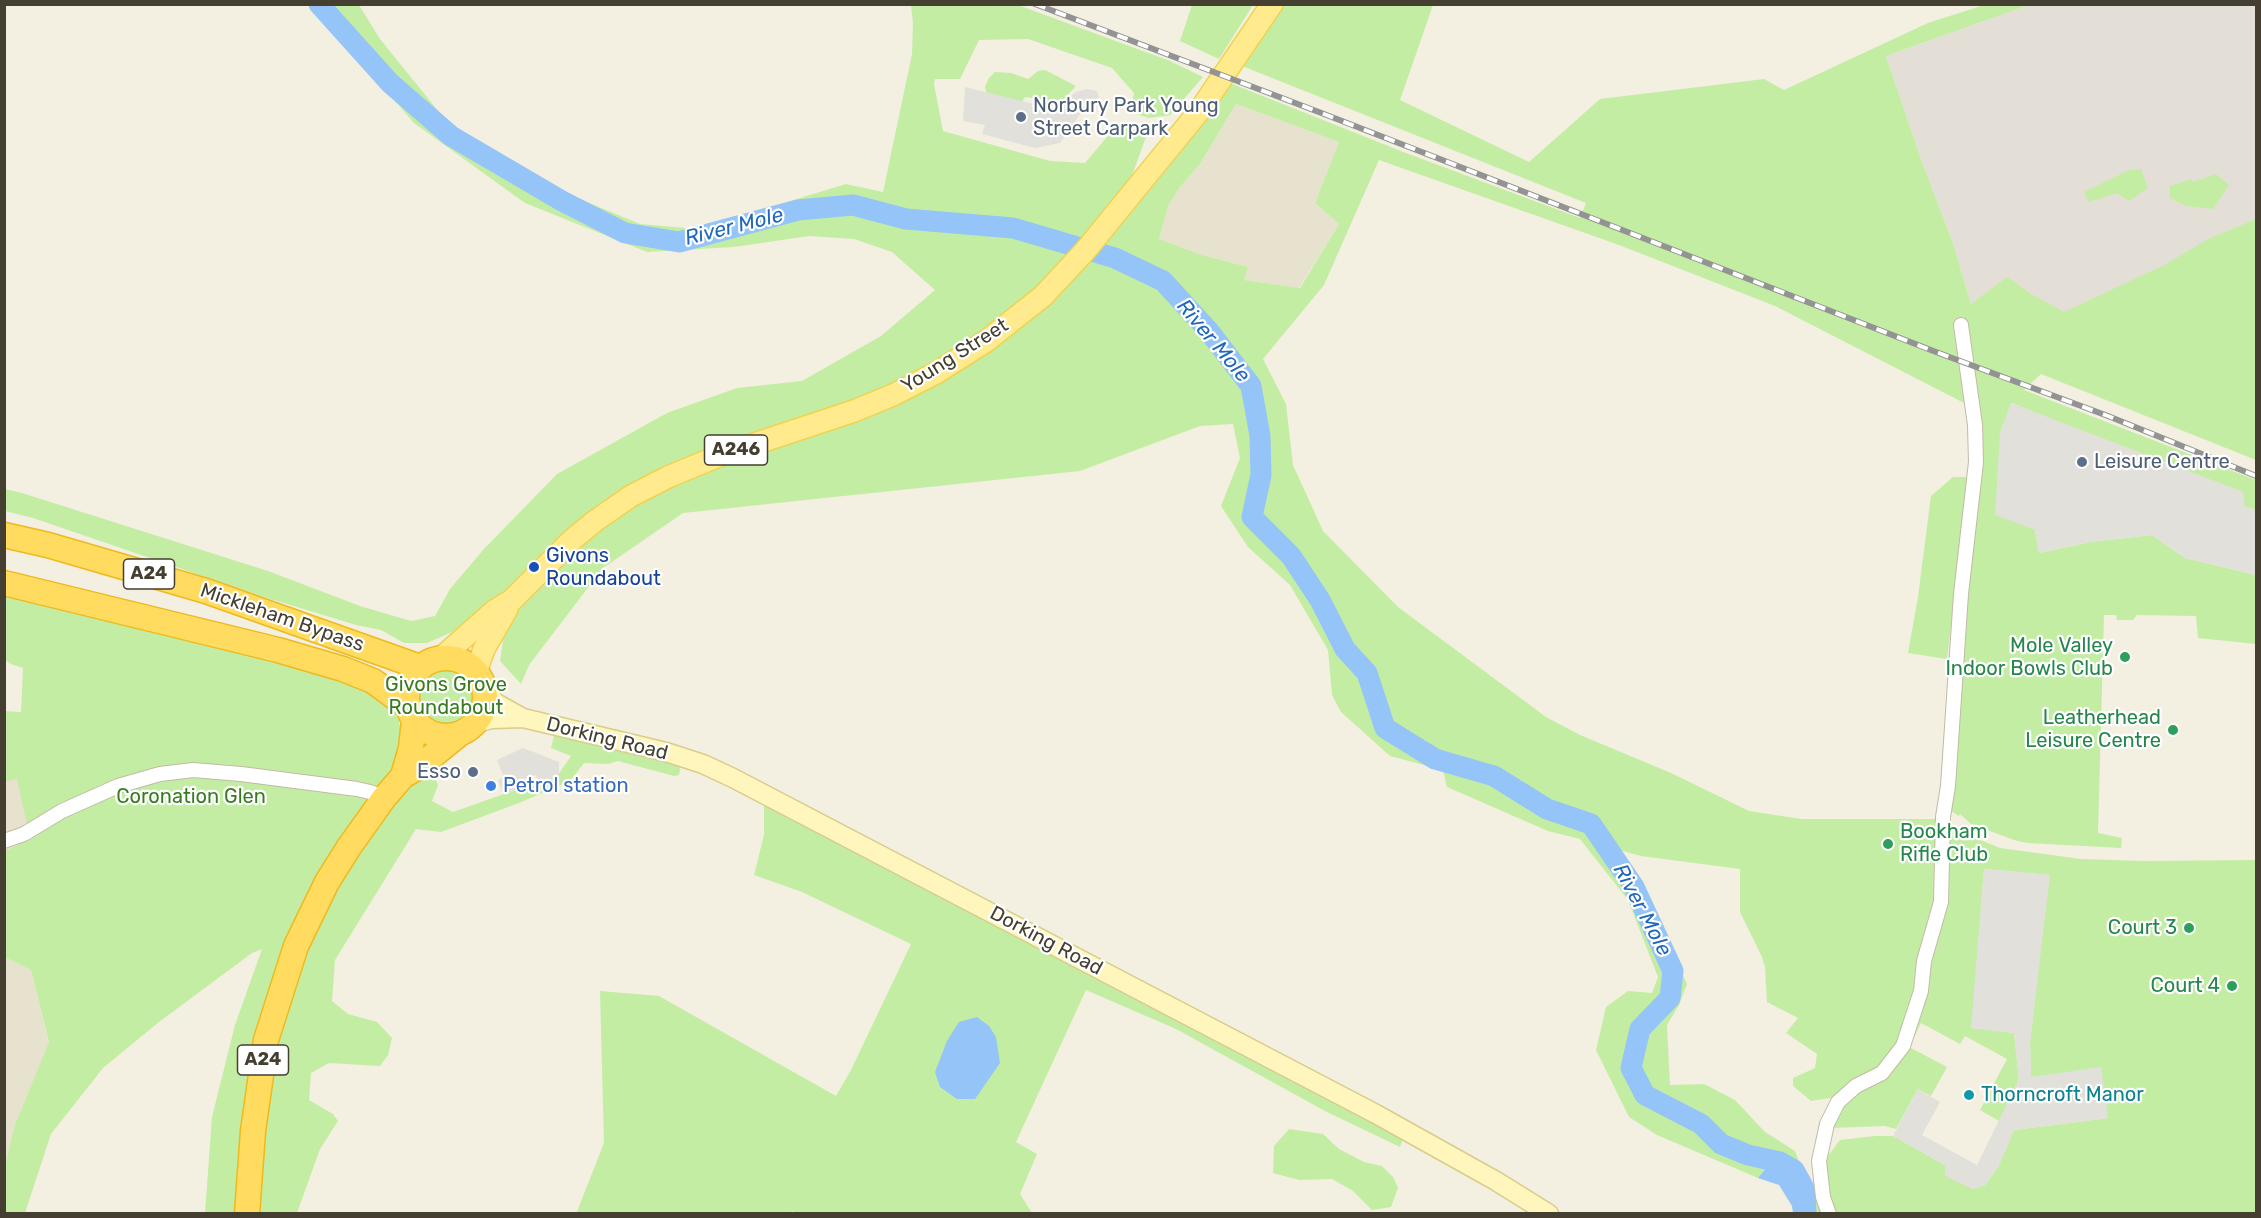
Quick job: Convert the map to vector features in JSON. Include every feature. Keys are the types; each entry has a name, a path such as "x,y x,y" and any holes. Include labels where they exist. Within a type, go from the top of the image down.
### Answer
{"highway":[{"name":"Mickleham Bypass","path":"4,535 48,545 206,591 431,663"},
{"name":"Mickleham Bypass","path":"4,583 278,650 332,666 373,681 411,714"},
{"path":"454,659 466,664 480,681 485,702 481,714 465,730 436,736 424,730 411,714 408,685 413,675 431,663 454,659"},
{"name":"A24","path":"403,776 411,748 411,714"},
{"name":"A24","path":"247,1214 259,1083 267,1040 296,946 327,882 384,798 403,776 420,766 465,730"}],"main road":[{"name":"Young Street","path":"431,663 512,600 595,520 631,496 668,477 721,455 854,411 893,395 936,373 985,342 1042,296 1125,204 1200,110 1272,4"},
{"name":"Young Street","path":"480,681 484,649 512,600"},
{"name":"Dorking Road","path":"480,681 496,703 524,718 666,752 733,777 1366,1109 1496,1181 1549,1214"},
{"name":"Dorking Road","path":"465,730 491,719 524,718"}],"street":[{"path":"1829,1214 1823,1197 1819,1161 1827,1124 1838,1102 1856,1086 1882,1073 1903,1047 1921,991 1924,961 1941,902 1943,818 1948,786 1961,594 1976,462 1975,424 1961,325"},
{"path":"4,841 24,834 62,812 118,786 160,774 193,770 357,789 384,798"}],"shaded area":[{"path":"2029,5 2256,5 2256,219 2054,353 1971,304 1953,243 1922,162 1886,56"},
{"name":"Norbury Park Young Street Carpark","path":"965,87 1054,109 1076,92 1087,89 1097,91 1099,97 1090,110 1081,113 1060,143 1035,148 982,134 985,125 963,121"},
{"path":"1236,104 1339,142 1315,203 1339,224 1299,288 1244,280 1248,267 1202,255 1159,239 1169,204 1200,164"},
{"name":"Leisure Centre","path":"2011,403 2243,492 2245,507 2256,510 2256,575 2185,558 2152,535 2090,542 2039,553 2035,530 1995,515 2000,433"},
{"path":"4,711 31,839 5,851 4,851"},
{"path":"523,748 559,762 559,775 538,783 536,775 519,781 521,788 503,795 498,780 504,777 497,760"},
{"path":"1984,869 2050,875 2030,1042 2031,1077 2101,1067 2108,1118 2014,1130 1998,1167 1985,1185 1972,1189 1945,1176 1945,1165 1893,1136 1918,1089 1940,1102 1922,1135 1977,1165 2019,1079 2014,1033 1971,1028"},
{"path":"5,957 31,970 49,1043 14,1127 5,1165"}],"green space":[{"path":"1192,4 1253,5 1219,59 1180,41"},
{"path":"312,5 359,5 380,39 439,112 465,138 546,185 640,224 686,228 732,222 846,184 883,192 912,54 911,5 1018,5 1170,61 1203,77 1170,115 1149,118 1131,112 1134,93 1112,68 1028,39 979,40 960,79 935,79 943,131 1050,161 1085,163 1118,124 1147,134 1129,184 1153,184 1203,124 1230,83 1406,153 1580,218 1586,203 1242,66 1283,5 1433,5 1400,100 1529,162 1600,99 1764,79 1784,90 1928,23 1984,5 2029,5 1886,56 1922,162 1953,243 1971,304 2007,277 2031,294 2064,312 2164,265 2210,238 2256,219 2256,460 2041,374 2024,390 2256,480 2256,510 2012,403 2000,433 2035,530 2039,553 2090,542 2152,535 2185,558 2256,575 2256,644 2198,638 2196,616 2137,615 2133,620 2117,620 2116,615 2104,615 2098,833 2122,838 2121,848 2028,843 2014,840 1971,824 1960,814 1959,816 1951,811 1971,549 1983,465 1978,405 1968,405 1775,306 1619,245 1379,160 1324,285 1263,359 1286,404 1293,465 1323,531 1398,607 1546,717 1580,735 1671,773 1749,811 1801,819 1939,819 1940,832 1953,829 2000,848 2081,859 2256,860 2256,1213 1813,1213 1815,1198 1828,1186 1824,1161 1840,1140 1893,1136 1945,1165 1972,1189 1985,1185 1998,1167 2014,1130 2108,1118 2031,1078 2030,1042 2049,875 1984,869 1972,1028 2014,1033 2019,1079 1999,1121 1980,1110 2007,1059 1965,1036 1960,1044 1921,1023 1909,1047 1947,1067 1931,1096 1918,1089 1896,1129 1885,1126 1831,1128 1850,1095 1811,1101 1793,1086 1793,1078 1815,1068 1817,1054 1786,1033 1798,1018 1767,1002 1765,967 1762,957 1740,912 1740,869 1641,856 1619,850 1641,887 1687,984 1679,1005 1667,1025 1670,1085 1704,1084 1735,1100 1765,1132 1795,1151 1800,1164 1789,1162 1767,1167 1758,1178 1657,1135 1629,1117 1596,1050 1606,1007 1628,991 1652,993 1658,977 1628,900 1580,839 1548,831 1447,787 1443,770 1390,756 1341,712 1332,695 1328,650 1290,585 1248,547 1221,506 1240,458 1233,424 1200,426 1080,471 683,513 603,568 529,665 521,684 500,661 504,634 476,626 452,632 427,643 404,643 381,630 356,625 264,597 33,518 5,511 5,489 268,571 360,606 411,621 435,616 450,589 484,549 557,474 667,413 737,388 802,381 881,336 935,290 892,252 854,239 809,236 734,247 647,252 525,203 414,123","holes":["1236,104 1339,142 1315,203 1339,224 1300,288 1244,280 1248,267 1202,255 1159,239 1169,204 1200,164"]},
{"path":"1045,70 1076,86 1064,99 1052,106 1041,109 1033,107 1034,98 1025,97 1019,106 988,97 985,87 995,72 1011,73 1028,79 1038,71"},
{"path":"2141,169 2148,188 2129,201 2117,193 2089,202 2084,192 2129,170"},
{"path":"2216,174 2229,185 2213,209 2186,206 2170,198 2170,186 2191,179 2193,182"},
{"path":"1953,477 1969,477 1947,659 1908,653 1931,496"},
{"name":"Coronation Glen","path":"5,590 188,634 366,687 392,707 399,720 402,743 396,766 293,942 239,1213 205,1213 212,1117 235,1025 262,949 252,953 159,1022 103,1068 51,1134 25,1213 5,1213 5,1165 14,1127 49,1042 31,970 5,957 5,851 30,839 17,779 5,782 5,711 21,712 23,668 5,660"},
{"name":"Givons Grove Roundabout","path":"446,666 467,675 476,696 467,717 446,726 425,717 416,696 425,675"},
{"path":"555,732 681,764 679,775 674,776 618,761 608,764 584,763 570,781 519,803 441,832 416,829 335,960 332,1001 348,1014 377,1022 392,1038 388,1055 380,1066 329,1063 311,1073 309,1100 333,1114 338,1121 320,1149 297,1213 258,1214 262,1136 274,1056 294,981 332,896 394,794 432,771 438,785 432,801 453,812 558,775 571,756 551,748"},
{"path":"764,802 1178,1018 1403,1139 1400,1147 1325,1111 1176,1029 1086,990 1016,1142 1037,1154 1020,1194 1032,1213 798,1214 792,1211 790,1214 576,1214 604,1143 600,991 659,996 836,1096 851,1070 911,944 802,892 754,875 764,835"},
{"path":"1289,1129 1323,1134 1339,1149 1364,1162 1382,1166 1393,1177 1398,1188 1391,1207 1372,1210 1353,1191 1332,1179 1299,1180 1273,1173 1274,1146"}],"water":[{"path":"977,1017 989,1026 996,1037 1000,1063 975,1099 957,1099 940,1087 935,1072 947,1041 959,1022"},
{"path":"1789,1162 1800,1164 1809,1176 1815,1198 1813,1213 1793,1213 1792,1206 1779,1185 1758,1178 1767,1167"}],"waterway":[{"name":"River Mole","path":"319,4 390,83 451,136 562,201 625,233 679,242 798,210 853,205 906,219 1013,228 1115,258 1163,281 1208,330 1251,386 1260,436 1261,475 1252,517 1291,556 1320,600 1345,649 1367,673 1385,728 1435,759 1494,776 1547,809 1591,824 1634,887 1673,971 1670,998 1640,1029 1631,1068 1645,1095 1701,1124 1721,1144 1748,1155 1780,1162 1794,1170 1805,1190 1806,1214"}],"railway":[{"path":"1035,4 1936,352 2108,416 2256,476"}],"place":[{"name":"Norbury Park Young Street Carpark","path":"1021,117"},
{"name":"Leisure Centre","path":"2082,462"},
{"name":"Givons Roundabout","path":"534,567"},
{"name":"Mole Valley Indoor Bowls Club","path":"2125,657"},
{"name":"Leatherhead Leisure Centre","path":"2173,730"},
{"name":"Esso","path":"473,772"},
{"name":"Petrol station","path":"491,786"},
{"name":"Bookham Rifle Club","path":"1888,844"},
{"name":"Court 3","path":"2189,928"},
{"name":"Court 4","path":"2232,986"},
{"name":"Thorncroft Manor","path":"1969,1095"}]}
